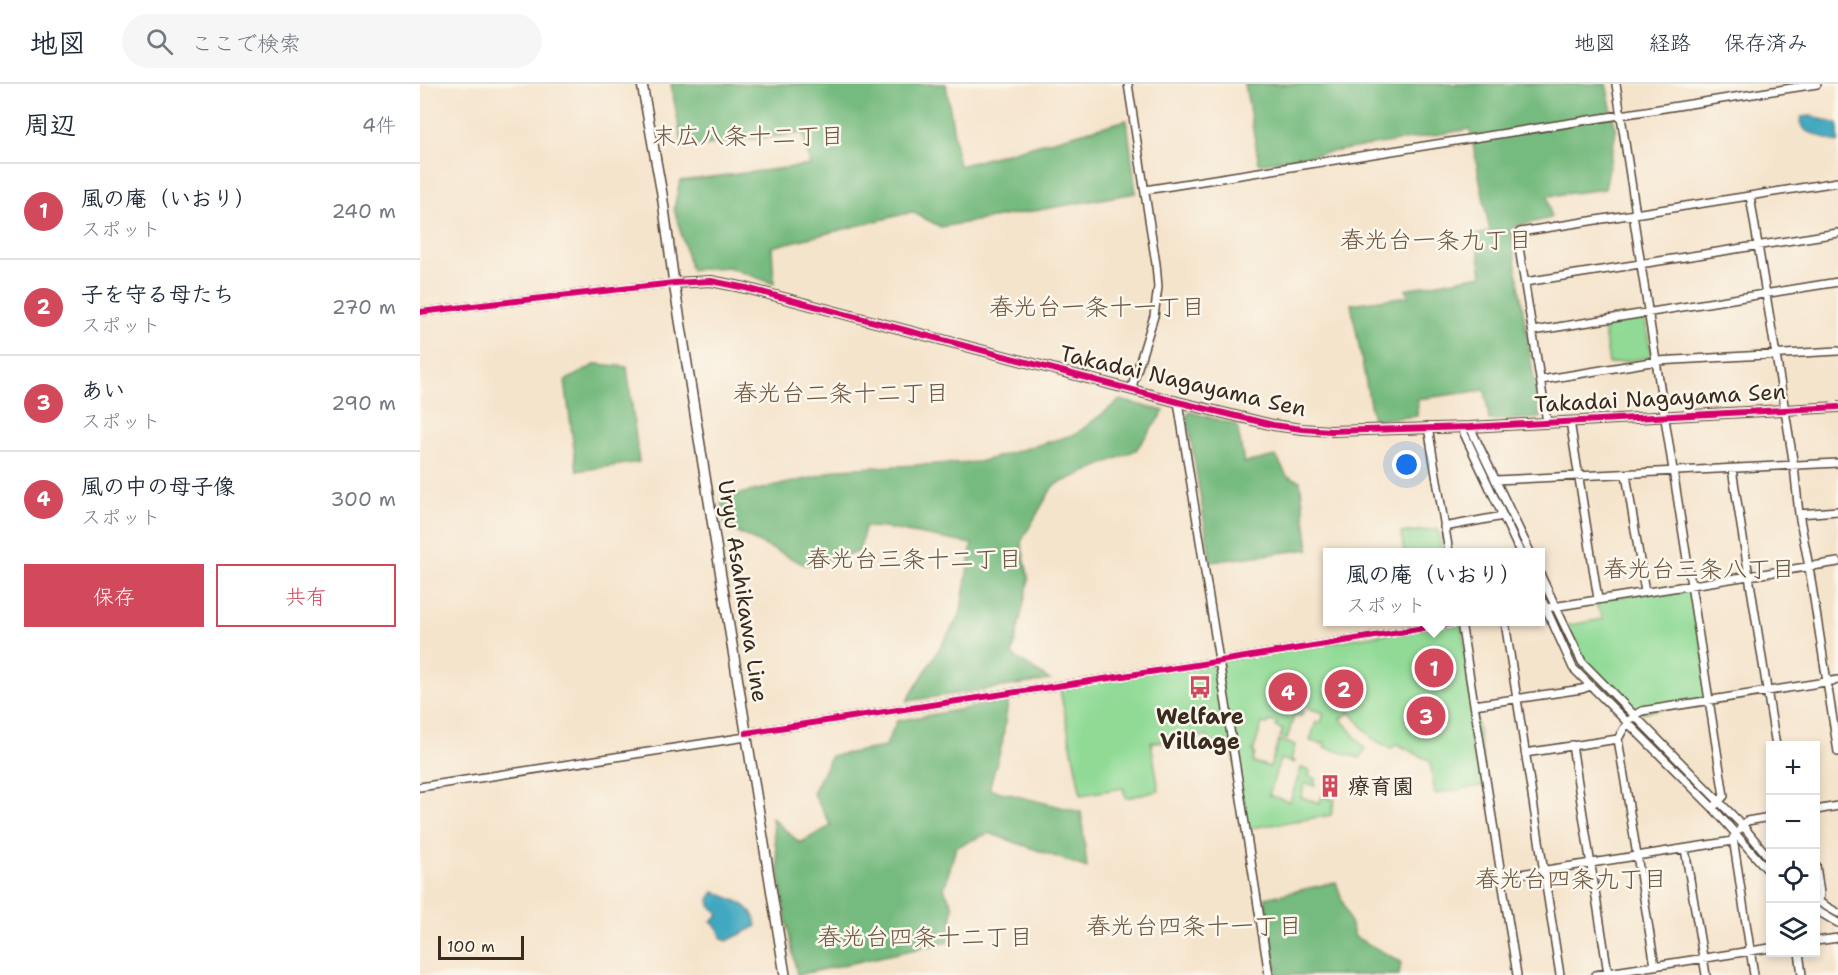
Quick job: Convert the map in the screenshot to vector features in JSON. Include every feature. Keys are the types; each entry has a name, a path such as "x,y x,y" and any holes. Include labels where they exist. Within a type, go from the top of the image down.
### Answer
{"street":[{"path":"420,312 674,283 662,194 642,84"},
{"path":"1128,84 1158,287 1154,316 1131,390"},
{"path":"1616,84 1724,796 1713,808"},
{"path":"1145,190 1817,84"},
{"path":"1547,422 1517,235 1520,232 1838,182"},
{"path":"1750,196 1838,752"},
{"path":"1525,282 1838,233"},
{"name":"Takadai Nagayama Sen","path":"674,283 711,281 746,288 1178,402 1273,425 1302,429 1332,431 1465,427 1838,408"},
{"path":"1533,331 1838,282"},
{"name":"Uryu Asahikawa Line","path":"674,283 785,975"},
{"path":"1541,380 1657,361 1838,351"},
{"path":"1178,402 1269,975"},
{"path":"1570,421 1598,599"},
{"path":"1428,427 1448,548"},
{"path":"1465,427 1496,480 1528,548"},
{"path":"1465,427 1518,548"},
{"path":"1496,480 1838,463"},
{"path":"1732,469 1775,741"},
{"path":"1626,474 1644,592"},
{"path":"1799,514 1838,511"},
{"path":"1444,527 1503,516"},
{"path":"1545,609 1838,562"},
{"path":"1545,584 1582,662 1743,826 1766,854"},
{"path":"1545,611 1574,668 1713,808 1766,868"},
{"path":"420,787 1431,626"},
{"path":"1462,626 1517,975"},
{"path":"1505,626 1560,975"},
{"path":"1655,966 1618,739 1628,722 1634,714 1642,711 1838,680"},
{"path":"1474,705 1590,686"},
{"path":"1526,753 1618,739"},
{"path":"1572,746 1608,973"},
{"path":"1820,809 1838,806"},
{"path":"1754,975 1733,841 1736,833 1747,821 1766,818"},
{"path":"1501,877 1733,841"},
{"path":"1685,849 1706,975"},
{"path":"1820,903 1838,913"},
{"path":"1820,913 1838,923"},
{"path":"1820,940 1838,938"},
{"path":"1595,975 1766,949"},
{"path":"1800,957 1802,975"}],"green space":[{"path":"671,84 946,84 959,166 1127,120 1136,193 941,227 912,212 772,247 774,284 728,267 691,270 674,208 680,181 810,165 803,133 683,148"},
{"path":"1245,84 1606,84 1616,131 1605,189 1548,196 1551,218 1510,228 1540,418 1489,420 1485,390 1418,399 1417,416 1373,420 1351,304 1409,296 1406,289 1482,275 1476,235 1490,232 1470,129 1259,164"},
{"path":"1645,317 1651,357 1609,364 1603,324"},
{"path":"596,364 627,367 639,462 577,471 565,381"},
{"path":"1120,400 1164,411 1136,450 1053,486 1021,542 1029,580 1012,655 1050,680 907,701 960,615 972,544 885,528 865,527 859,552 805,565 725,526 721,498 816,477 838,469 979,462 1076,434"},
{"path":"1190,412 1237,425 1244,463 1276,456 1287,476 1300,481 1309,549 1211,562 1187,415"},
{"path":"1438,529 1441,548 1403,548 1401,533"},
{"path":"1692,585 1710,700 1634,714 1582,662 1565,626 1603,619 1594,600"},
{"path":"1553,610 1580,664 1627,712 1625,717 1575,667 1549,611"},
{"path":"1435,626 1462,626 1487,785 1435,794 1430,761 1397,744 1391,749 1373,739 1350,712 1341,719 1365,749 1360,758 1324,747 1325,742 1321,744 1310,741 1316,722 1321,723 1324,713 1304,707 1301,716 1294,715 1287,739 1280,737 1283,730 1276,727 1277,723 1269,721 1268,724 1262,723 1253,752 1255,753 1253,762 1270,767 1279,740 1295,745 1291,760 1295,761 1294,763 1280,759 1269,795 1290,802 1301,768 1310,771 1309,776 1315,778 1315,786 1305,783 1301,797 1320,803 1322,796 1335,800 1331,815 1245,829 1232,742 1211,745 1207,736 1151,742 1159,791 1126,798 1123,788 1081,795 1059,685"},
{"path":"1008,701 1002,744 989,789 1081,812 1087,868 989,833 956,847 944,889 953,906 949,942 797,975 783,902 772,818 800,843 831,826 813,793 831,756 885,747 897,721"},
{"path":"1336,882 1355,937 1401,962 1399,975 1277,975 1265,898"}],"water":[{"path":"1811,116 1838,124 1838,143 1806,131 1800,122 1801,117"},
{"path":"714,892 747,907 757,926 727,941 722,939 718,929 711,921 718,917 718,912 710,906 709,899"}],"cycle path":[{"path":"420,312 674,283 711,281 746,288 1273,425 1331,431 1470,427 1838,407"},
{"path":"746,733 1436,626"}],"place":[{"name":"風の庵（いおり）","path":"1434,668"},
{"name":"Welfare Village","path":"1200,687"},
{"name":"子を守る母たち","path":"1344,689"},
{"name":"風の中の母子像","path":"1288,692"},
{"name":"あい","path":"1426,716"},
{"name":"療育園","path":"1330,786"}],"district":[{"name":"末広八条十二丁目","path":"748,136"},
{"name":"春光台一条九丁目","path":"1436,240"},
{"name":"春光台一条十一丁目","path":"1097,307"},
{"name":"春光台二条十二丁目","path":"841,393"},
{"name":"春光台三条十二丁目","path":"914,559"},
{"name":"春光台三条八丁目","path":"1699,569"},
{"name":"春光台四条九丁目","path":"1571,879"},
{"name":"春光台四条十一丁目","path":"1194,926"},
{"name":"春光台四条十二丁目","path":"925,937"}]}
